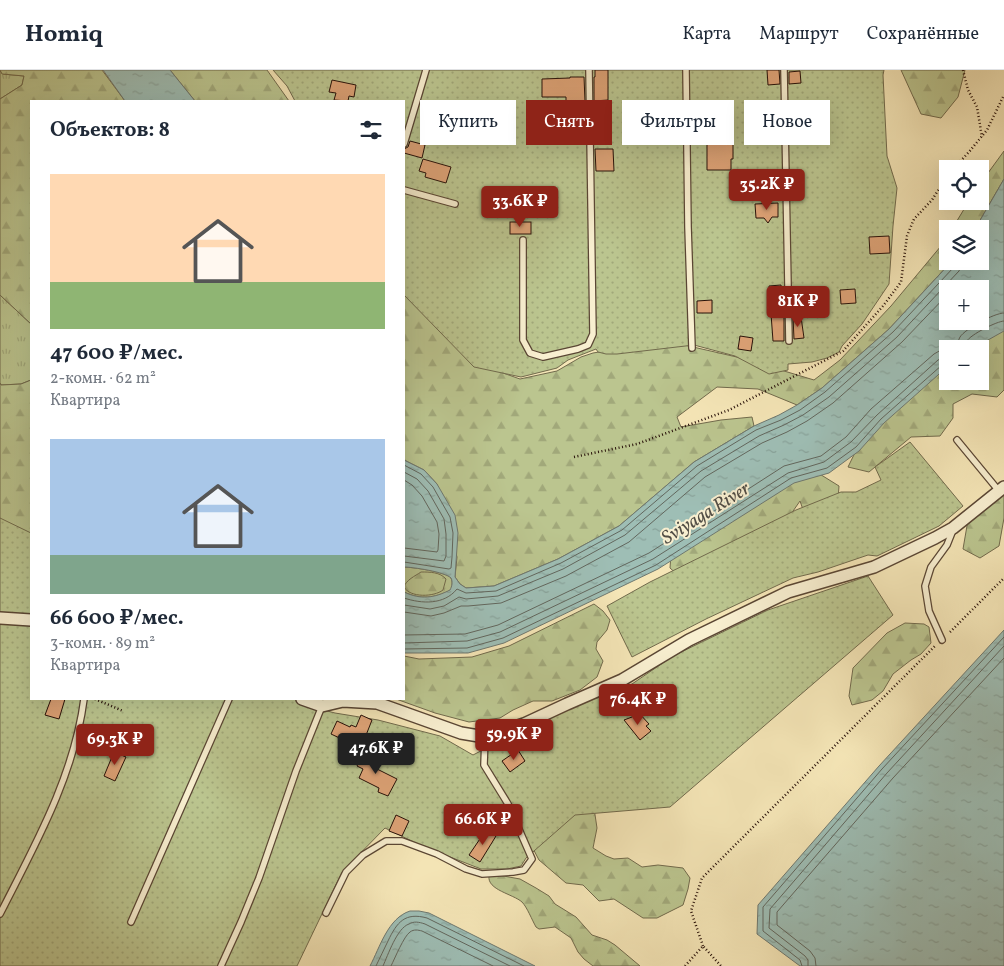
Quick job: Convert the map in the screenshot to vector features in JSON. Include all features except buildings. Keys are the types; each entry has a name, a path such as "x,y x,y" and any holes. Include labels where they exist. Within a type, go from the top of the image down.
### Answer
{"street":[{"path":"305,700 322,706 343,701 377,703 461,733 484,737 524,724 622,680 690,640 788,592 874,568 953,528 1002,489"},
{"path":"0,618 30,620"}],"lane":[{"path":"405,141 426,70"},
{"path":"523,240 524,340 530,353 543,357 588,345 593,334 589,70"},
{"path":"686,70 692,348"},
{"path":"784,70 789,341"},
{"path":"405,190 455,204"},
{"path":"956,440 1002,489"},
{"path":"942,640 929,611 925,586 931,567 947,546 953,528"},
{"path":"0,914 50,814 77,736 84,700"},
{"path":"131,922 229,700"},
{"path":"221,966 259,878 296,771 322,706"},
{"path":"326,913 346,872 363,855 386,841 402,841 482,874 524,870 532,859 508,804 484,765 484,737"}],"path":[{"path":"963,70 968,90 977,108 982,137"},
{"path":"961,160 987,130 1004,95"},
{"path":"721,966 703,946 691,911 702,878 1004,578"},
{"path":"96,700 123,711"},
{"path":"685,966 703,946"}],"green space":[{"path":"0,70 102,70 124,100 30,100 30,323 0,295 0,99 22,85 24,76 2,74"},
{"path":"170,70 267,70 288,100 194,100"},
{"path":"273,70 884,70 887,156 897,188 889,284 862,324 839,352 812,362 788,364 788,370 769,374 735,356 694,345 617,354 606,354 598,352 596,349 568,360 557,368 521,377 474,367 405,296 405,100 294,100 287,86"},
{"path":"901,70 965,70 958,97 941,118 921,114"},
{"path":"0,71 3,74 24,76 22,85 0,99"},
{"path":"1004,151 1004,179 989,205 989,172"},
{"path":"964,210 986,210 980,220 957,220"},
{"path":"939,248 939,270 944,270 889,329 822,388 797,405 758,389 717,387 677,417 681,427 752,417 754,426 694,462 619,526 558,559 494,586 466,588 455,577 457,557 437,484 424,470 405,460 405,280 475,363 520,379 557,371 581,357 593,353 667,341 741,358 814,380 840,360 891,306"},
{"path":"0,295 30,323 30,380 21,384 1,385"},
{"path":"989,322 1004,323 1004,390 997,397 972,394 953,404 953,418 940,436 911,437 869,472 848,467 868,426 939,365 939,390 989,390 989,340 964,340 973,330 989,330"},
{"path":"30,380 30,542 0,528 0,383 1,385 21,384"},
{"path":"910,442 963,506 939,526 877,556 868,555 818,572 793,578 706,619 632,657 607,606 650,582 796,510 841,492 856,492 881,480 875,467"},
{"path":"810,468 839,486 837,514 807,521 800,501 782,527 688,584 670,568 672,540"},
{"path":"1004,489 1004,518 999,546 980,558 963,549 968,520"},
{"path":"0,518 30,533 30,700 306,700 304,705 335,713 378,720 440,736 473,755 558,711 632,684 673,656 768,610 868,576 893,615 670,807 575,815 526,858 521,866 507,869 481,869 422,846 385,828 342,872 297,966 0,966"},
{"path":"405,567 429,570 451,578 451,590 439,595 422,597 405,592"},
{"path":"421,572 435,573 446,579 443,590 434,594 417,595 405,588 405,585 411,578"},
{"path":"594,604 610,620 607,630 597,642 596,649 603,661 597,677 580,690 552,701 533,701 500,718 469,722 435,713 399,700 405,700 405,656 419,659 472,657 509,646"},
{"path":"905,623 924,624 929,627 931,643 921,654 893,674 883,691 872,700 852,705 849,696 853,668 887,633"},
{"path":"594,808 597,828 593,848 614,859 628,858 642,867 658,865 683,868 690,878 683,905 657,918 643,918 614,899 599,901 583,885 566,883 539,860 529,841 543,818"},
{"path":"498,875 520,879 549,896 555,904 576,917 592,935 615,945 640,966 593,966 578,952 571,938 555,927 539,929 536,927 522,902 492,885 489,881 489,876"}],"water":[{"path":"103,70 170,70 194,100 124,100"},
{"name":"Sviyaga River","path":"1004,179 1004,331 988,340 939,340 939,374 884,423 859,451 829,473 794,483 658,569 504,643 468,653 405,653 405,592 422,597 438,595 450,590 452,582 451,578 443,574 405,567 405,460 424,470 437,484 455,515 458,533 455,577 466,588 494,586 558,559 619,526 694,462 754,426 797,405 822,388 889,329 944,270 989,270 989,220 980,220 986,210 989,210 989,205"},
{"path":"1004,630 1004,966 800,966 757,934 758,905 879,766"},
{"path":"410,911 429,913 535,966 370,966 390,926 402,915"}]}
